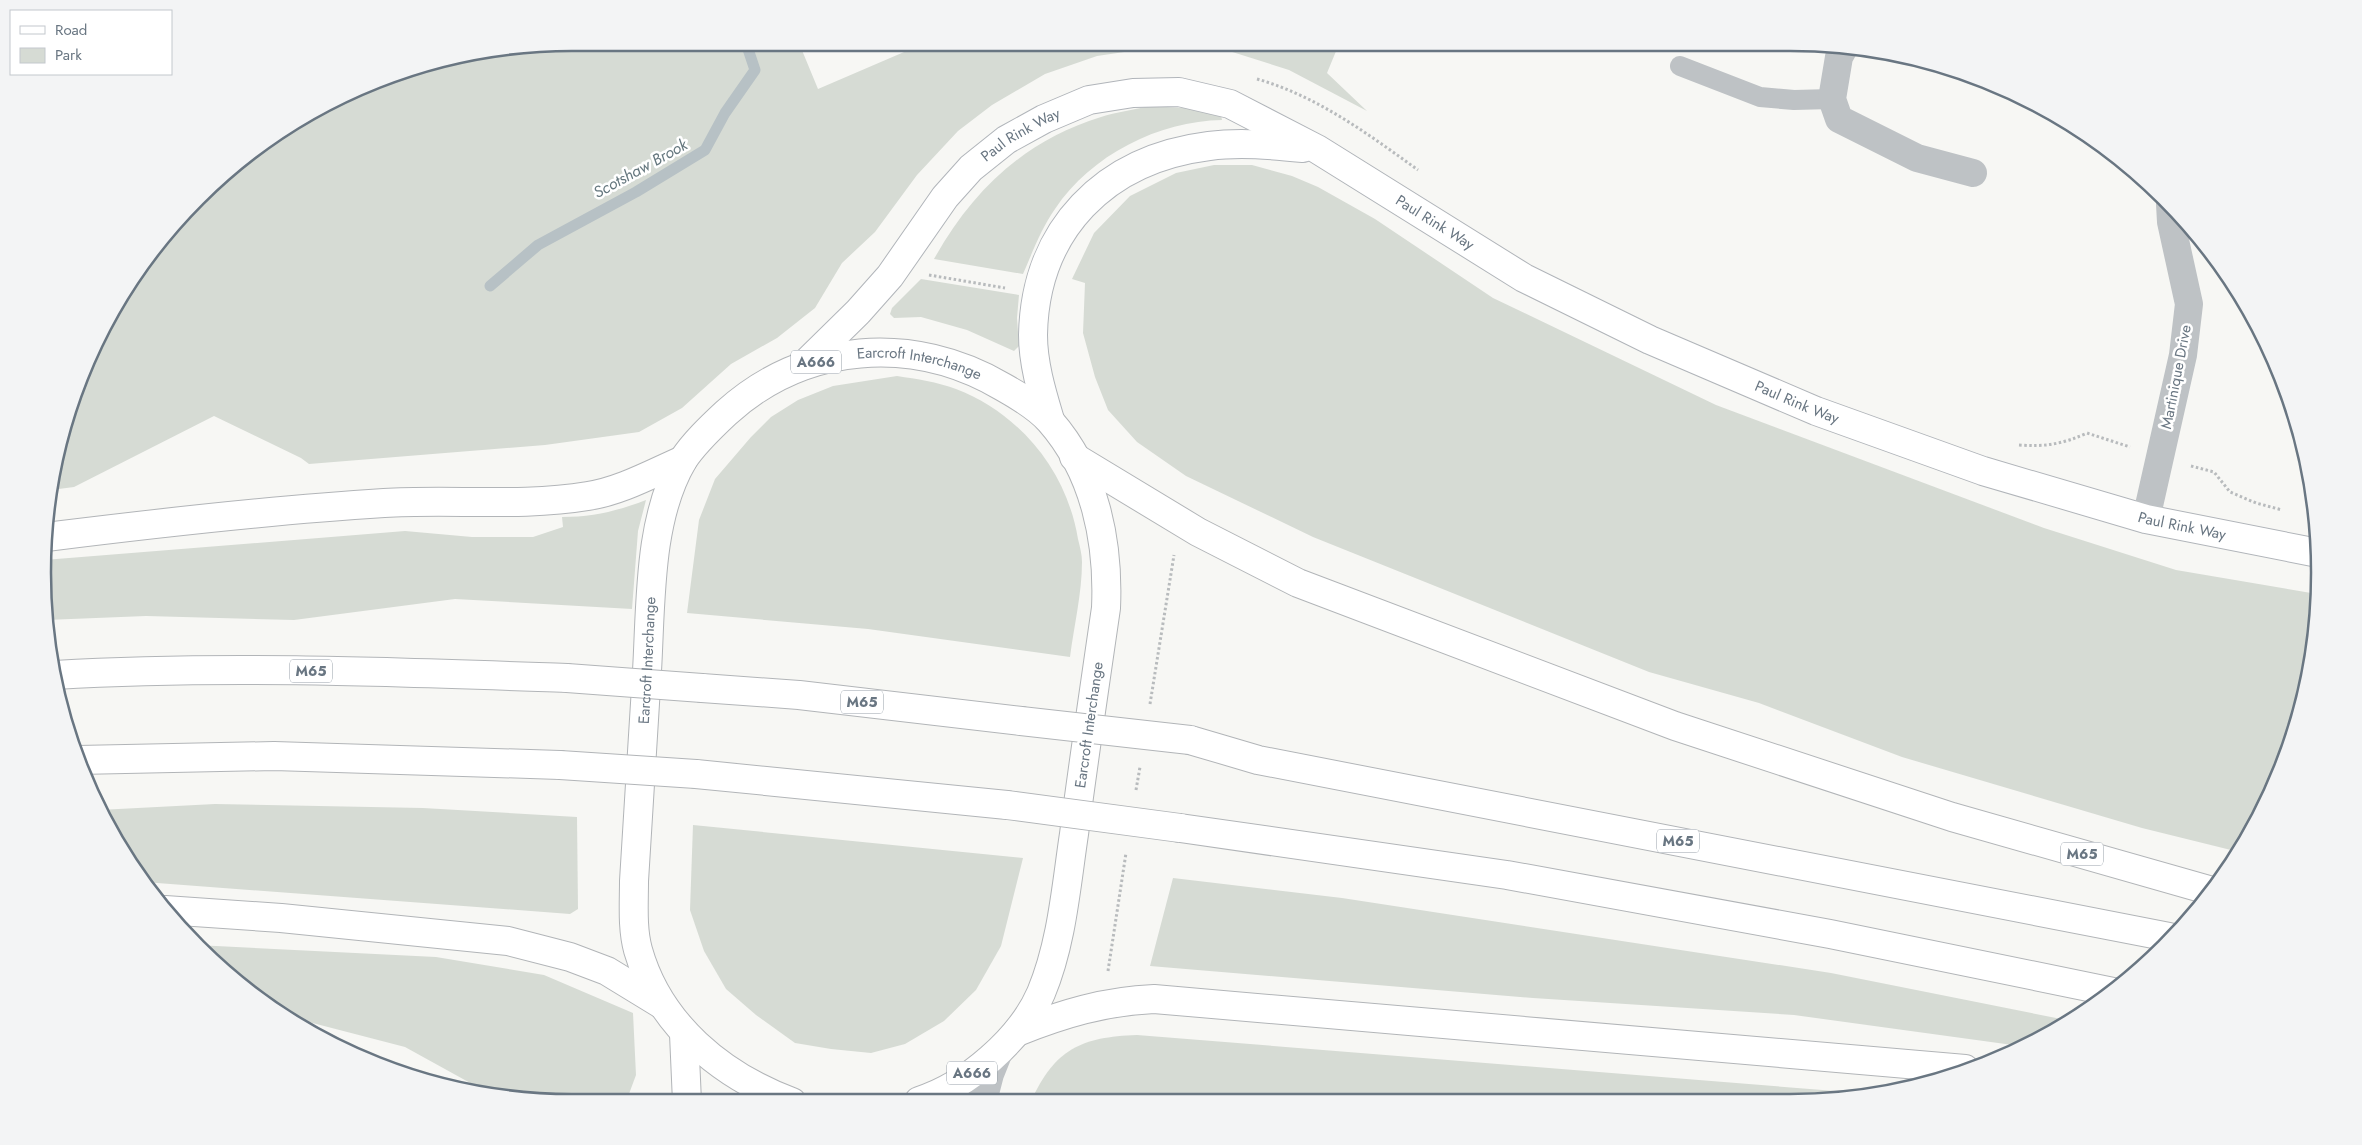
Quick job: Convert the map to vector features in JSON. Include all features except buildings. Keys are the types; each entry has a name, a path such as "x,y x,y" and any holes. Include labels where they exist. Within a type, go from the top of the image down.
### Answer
{"main road":[{"name":"Paul Rink Way","path":"804,365 858,312 895,270 945,197 971,168 1006,140 1044,119 1090,100 1133,92 1179,92 1230,104 1317,149 1524,278 1650,340 1816,411 1983,471 2146,519 2310,551"},
{"name":"Paul Rink Way","path":"1050,420 1038,376 1033,336 1037,294 1047,260 1065,226 1091,196 1122,172 1162,156 1208,146 1256,144 1317,149"},
{"name":"Earcroft Interchange","path":"770,1094 726,1067 684,1034 661,1004 638,950 633,915 634,882 654,560 664,506 683,460 708,430 735,405 768,382 804,365 846,354 895,352 941,359 980,374 1018,396 1050,420 1074,457 1094,501 1105,543 1107,576 1106,608 1065,898 1054,955 1040,994 1008,1040 964,1080 934,1094"},
{"path":"1074,457 1191,529"},
{"path":"52,536 142,525 385,503 548,500 589,496 624,486 683,460"},
{"name":"M65","path":"1191,529 1298,583 1675,726 1952,817 2204,889"},
{"name":"M65","path":"61,675 107,672 306,671 566,678 809,696 1021,722 1190,740 1268,762 2164,935"},
{"path":"86,760 274,756 560,764 808,784 1007,805 1507,875 1830,934 2102,990"},
{"path":"177,911 281,918 499,940 570,957 607,971 661,1004"},
{"path":"1008,1040 1056,1017 1118,1001 1154,999 1208,1002 1951,1068"},
{"path":"684,1034 687,1094"}],"street":[{"path":"1840,54 1832,99 1838,119 1916,158 1973,172"},
{"name":"Martinique Drive","path":"2146,519 2183,355 2189,304 2171,218"},
{"path":"985,1094 990,1074 1008,1040"}],"lane":[{"path":"1680,66 1760,97 1794,100 1832,99"}],"path":[{"path":"1248,76 1273,84 1324,106 1422,173"},
{"path":"895,270 1037,294"},
{"path":"2013,445 2044,447 2068,442 2087,433 2160,457 2214,472 2230,492 2256,503 2289,512"},
{"path":"1149,709 1176,542 1191,529"},
{"path":"1135,798 1142,758"},
{"path":"1118,1001 1108,966 1127,847"}],"green space":[{"path":"802,51 818,89 906,51 1131,51 1097,56 1045,74 992,105 958,131 917,175 875,232 842,263 815,308 777,338 731,364 682,408 639,432 545,445 309,464 301,458 214,416 74,487 58,489 69,438 79,405 105,342 121,312 159,255 204,204 255,159 312,121 373,91 405,79 471,61 538,52"},
{"path":"1229,51 1336,51 1327,73 1367,111 1289,70"},
{"path":"1149,106 1220,110 1222,120 1198,122 1151,134 1107,157 1087,172 1055,209 1037,240 1023,274 934,259 949,234 984,190 1003,171 1025,154 1073,127 1107,115"},
{"path":"1214,165 1252,165 1292,176 1318,187 1375,219 1493,298 1716,405 2044,528 2176,570 2310,593 2301,674 2283,740 2257,803 2231,850 2142,828 1902,757 1759,703 1649,672 1313,537 1186,476 1137,442 1108,410 1095,377 1083,333 1085,283 1072,279 1094,233 1130,196 1176,173"},
{"path":"921,279 1019,295 1017,318 1019,346 1014,351 967,330 921,317 894,318 890,314 892,308"},
{"path":"897,376 942,384 979,400 1001,414 1020,430 1037,448 1052,469 1072,514 1082,557 1081,586 1070,657 868,629 687,613 699,520 715,479 751,437 771,417 798,400 833,386"},
{"path":"646,500 638,531 632,609 455,599 294,620 146,616 53,620 51,559 405,531 472,537 533,537 563,527 562,517 605,513"},
{"path":"215,804 423,808 577,817 578,909 570,914 154,883 121,833 108,810"},
{"path":"693,825 1023,858 1001,946 976,990 944,1021 905,1044 871,1053 831,1049 795,1043 756,1015 726,989 704,951 690,910"},
{"path":"1173,878 1342,898 1831,973 2059,1019 2010,1045 1794,1015 1533,998 1150,966"},
{"path":"209,946 436,957 544,975 633,1013 636,1075 629,1094 538,1093 504,1089 472,1084 405,1047 309,1022 255,986"},
{"path":"1137,1035 1839,1091 1790,1094 1034,1094 1050,1069 1072,1049 1085,1043 1117,1036"}],"waterway":[{"name":"Scotshaw Brook","path":"490,286 538,245 636,192 705,150 725,113 755,70 749,51"}]}
